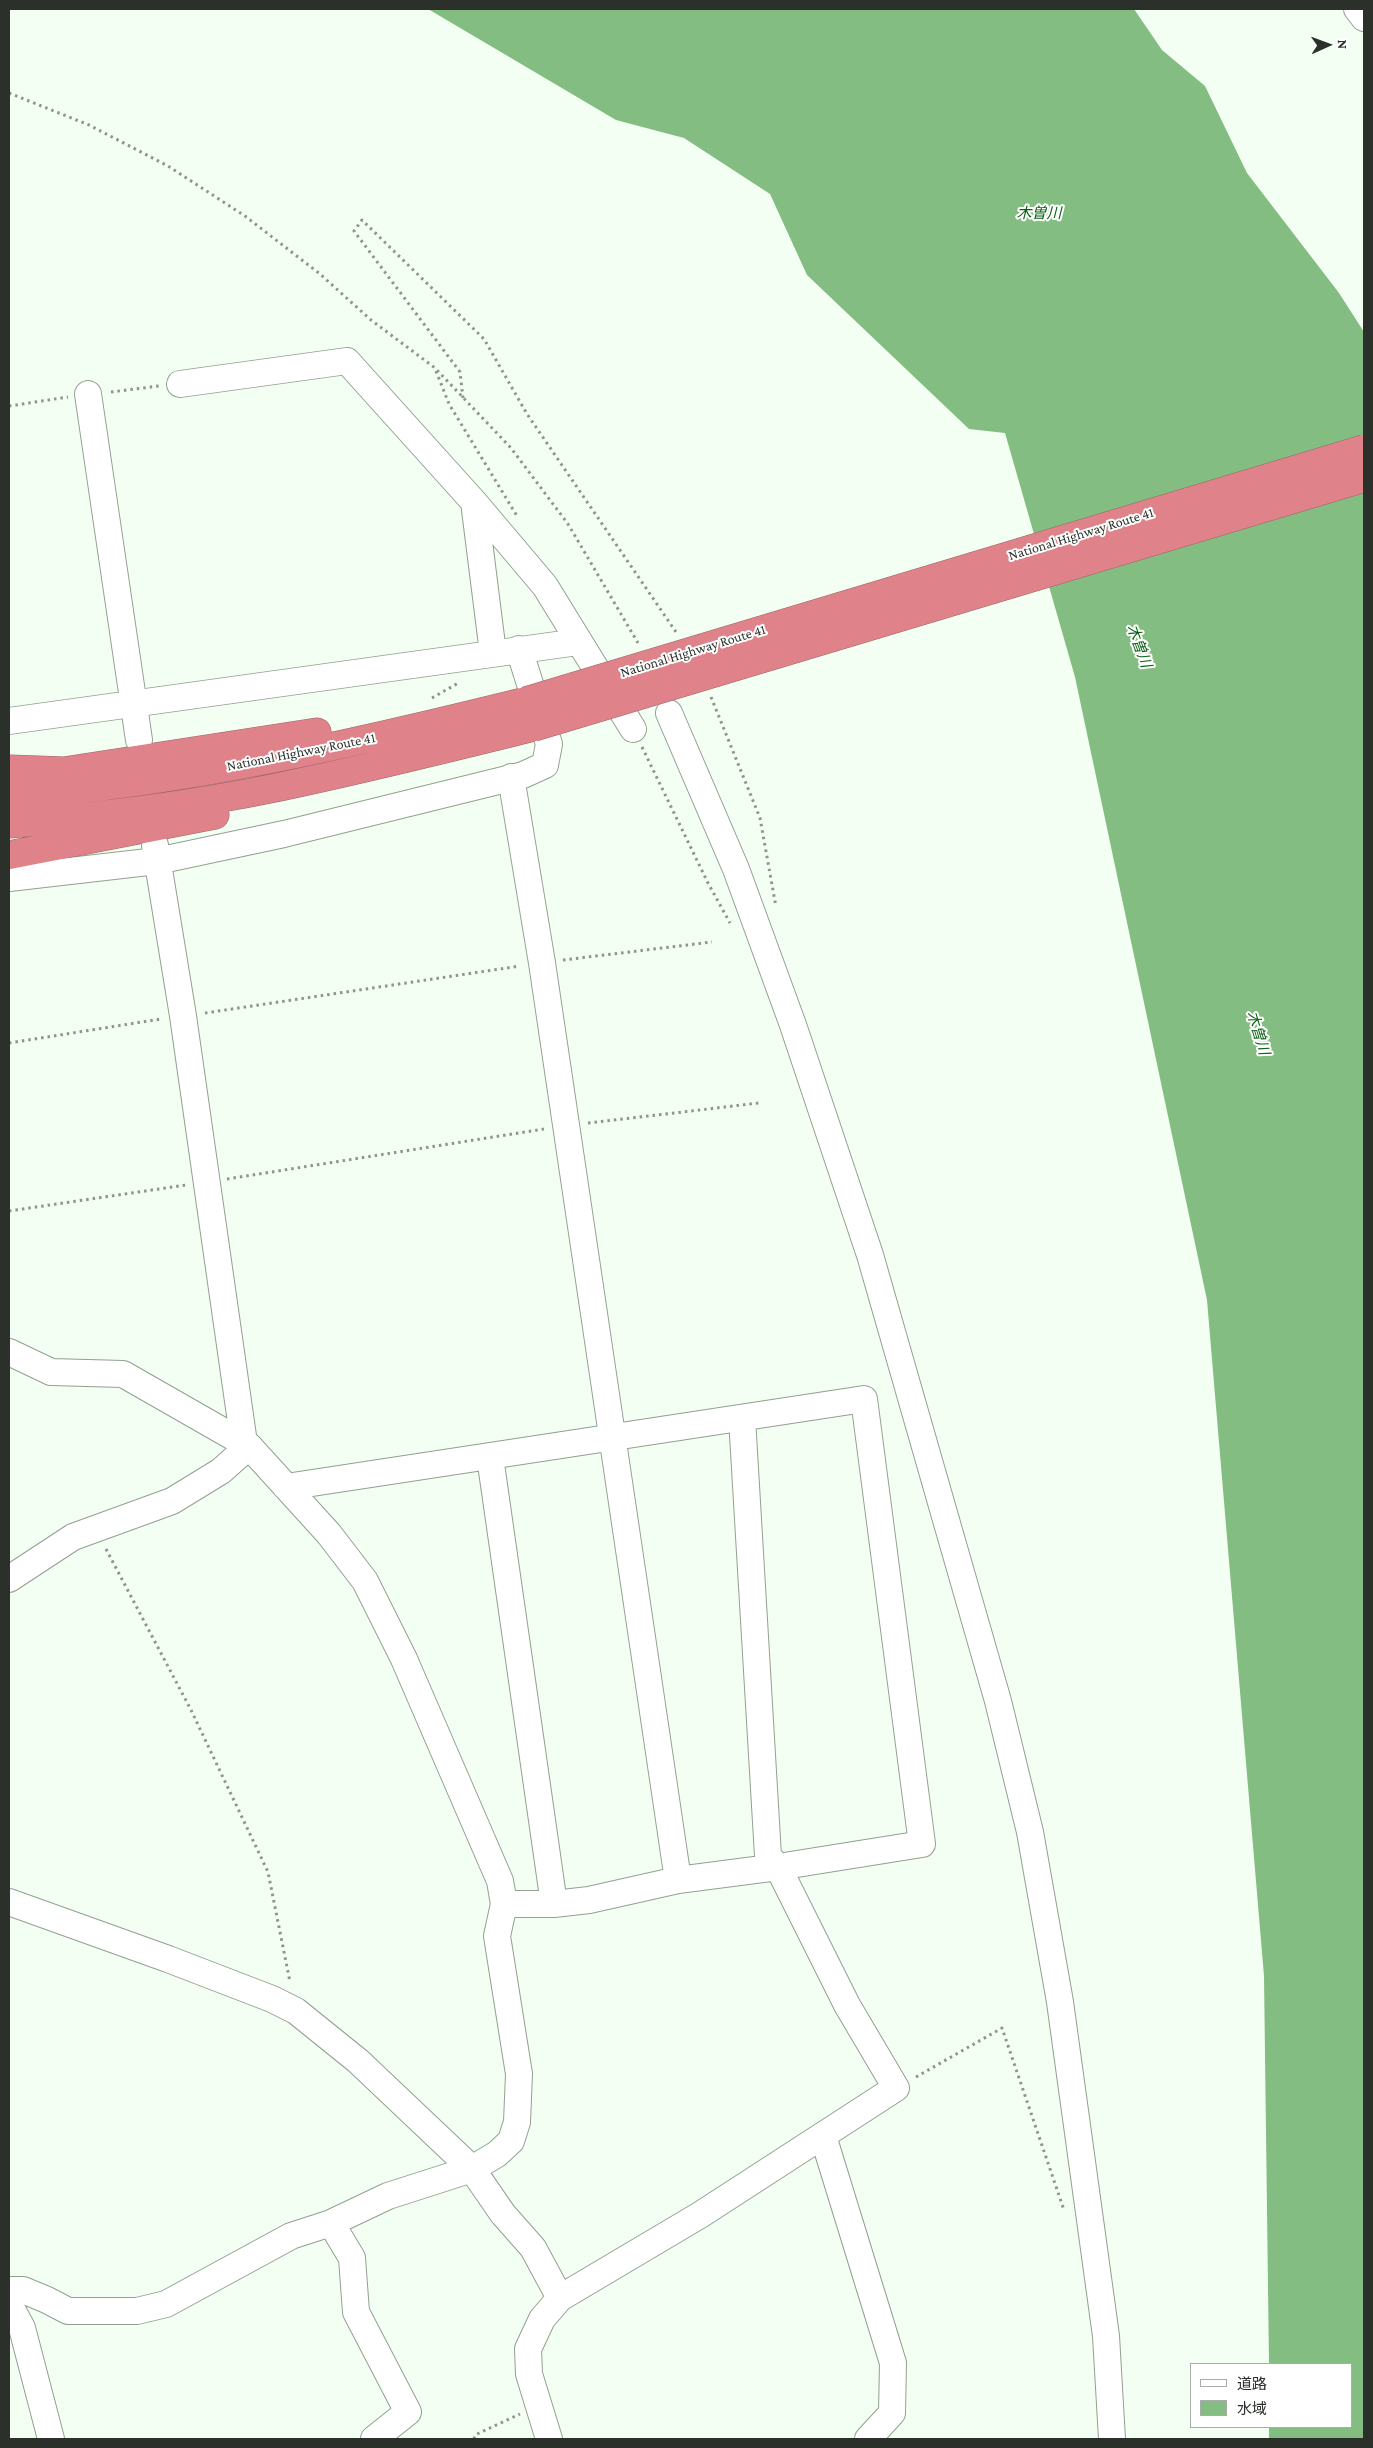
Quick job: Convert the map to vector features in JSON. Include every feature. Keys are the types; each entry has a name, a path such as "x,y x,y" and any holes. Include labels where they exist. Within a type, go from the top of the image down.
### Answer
{"highway":[{"name":"National Highway Route 41","path":"9,796 171,778 310,752 526,701 1364,449"},
{"name":"National Highway Route 41","path":"9,824 174,805 314,780 534,727 1364,478"},
{"path":"9,769 64,771 423,716 453,719"},
{"path":"9,854 168,826 262,805 314,780"}],"street":[{"path":"1357,9 1364,18"},
{"path":"180,384 347,361 474,502 545,586 633,729"},
{"path":"88,394 138,740"},
{"path":"474,502 493,653"},
{"path":"9,721 578,642"},
{"path":"9,878 284,834 523,775 545,765 549,744 519,649"},
{"path":"669,713 736,869 793,1025 867,1246 998,1701 1030,1832 1060,2002 1106,2336 1112,2439"},
{"path":"511,777 542,962 678,1880"},
{"path":"156,853 183,1016 246,1445"},
{"path":"9,1352 51,1372 123,1374 246,1445 329,1534 369,1590 404,1659 500,1881 504,1904 497,1936 520,2074 517,2122 511,2141 497,2154 472,2169 388,2196 331,2223 291,2236 166,2304 137,2311 68,2311 48,2300 23,2290 9,2290"},
{"path":"286,1487 864,1400 922,1844 778,1867 678,1880 589,1900 554,1904 504,1904"},
{"path":"549,2439 529,2374 528,2349 542,2319 560,2298 700,2216 896,2088 847,2006 778,1867 768,1856 742,1418"},
{"path":"9,1579 73,1537 172,1501 221,1471 246,1445"},
{"path":"490,1457 554,1904"},
{"path":"9,1902 168,1958 296,2010 358,2061 472,2169 503,2214 533,2248 560,2298"},
{"path":"823,2136 893,2363 892,2413 868,2439"},
{"path":"331,2223 352,2258 356,2312 408,2412 374,2439"},
{"path":"9,2304 22,2328 51,2439"}],"path":[{"path":"9,93 89,125 175,171 252,222 320,274 371,320 435,368 511,448 568,524 639,645"},
{"path":"463,398 460,372 354,231 362,220 484,340 527,414 677,633"},
{"path":"435,368 449,404 518,519"},
{"path":"9,406 88,394 180,384"},
{"path":"707,691 760,818 776,908"},
{"path":"633,729 708,883 732,927"},
{"path":"9,1043 542,962 712,942"},
{"path":"9,1210 206,1182 565,1126 759,1103"},
{"path":"96,1528 191,1710 268,1872 276,1920 296,2010"},
{"path":"896,2088 1002,2028 1066,2216"},
{"path":"474,2439 475,2435 538,2405"}],"water":[{"name":"木曽川","path":"428,9 1134,9 1162,50 1205,86 1247,173 1339,293 1364,332 1364,2439 1269,2439 1269,2428 1353,2428 1353,2363 1269,2363 1264,1976 1207,1300 1075,677 1005,433 969,429 807,275 770,194 684,138 616,120"}]}
